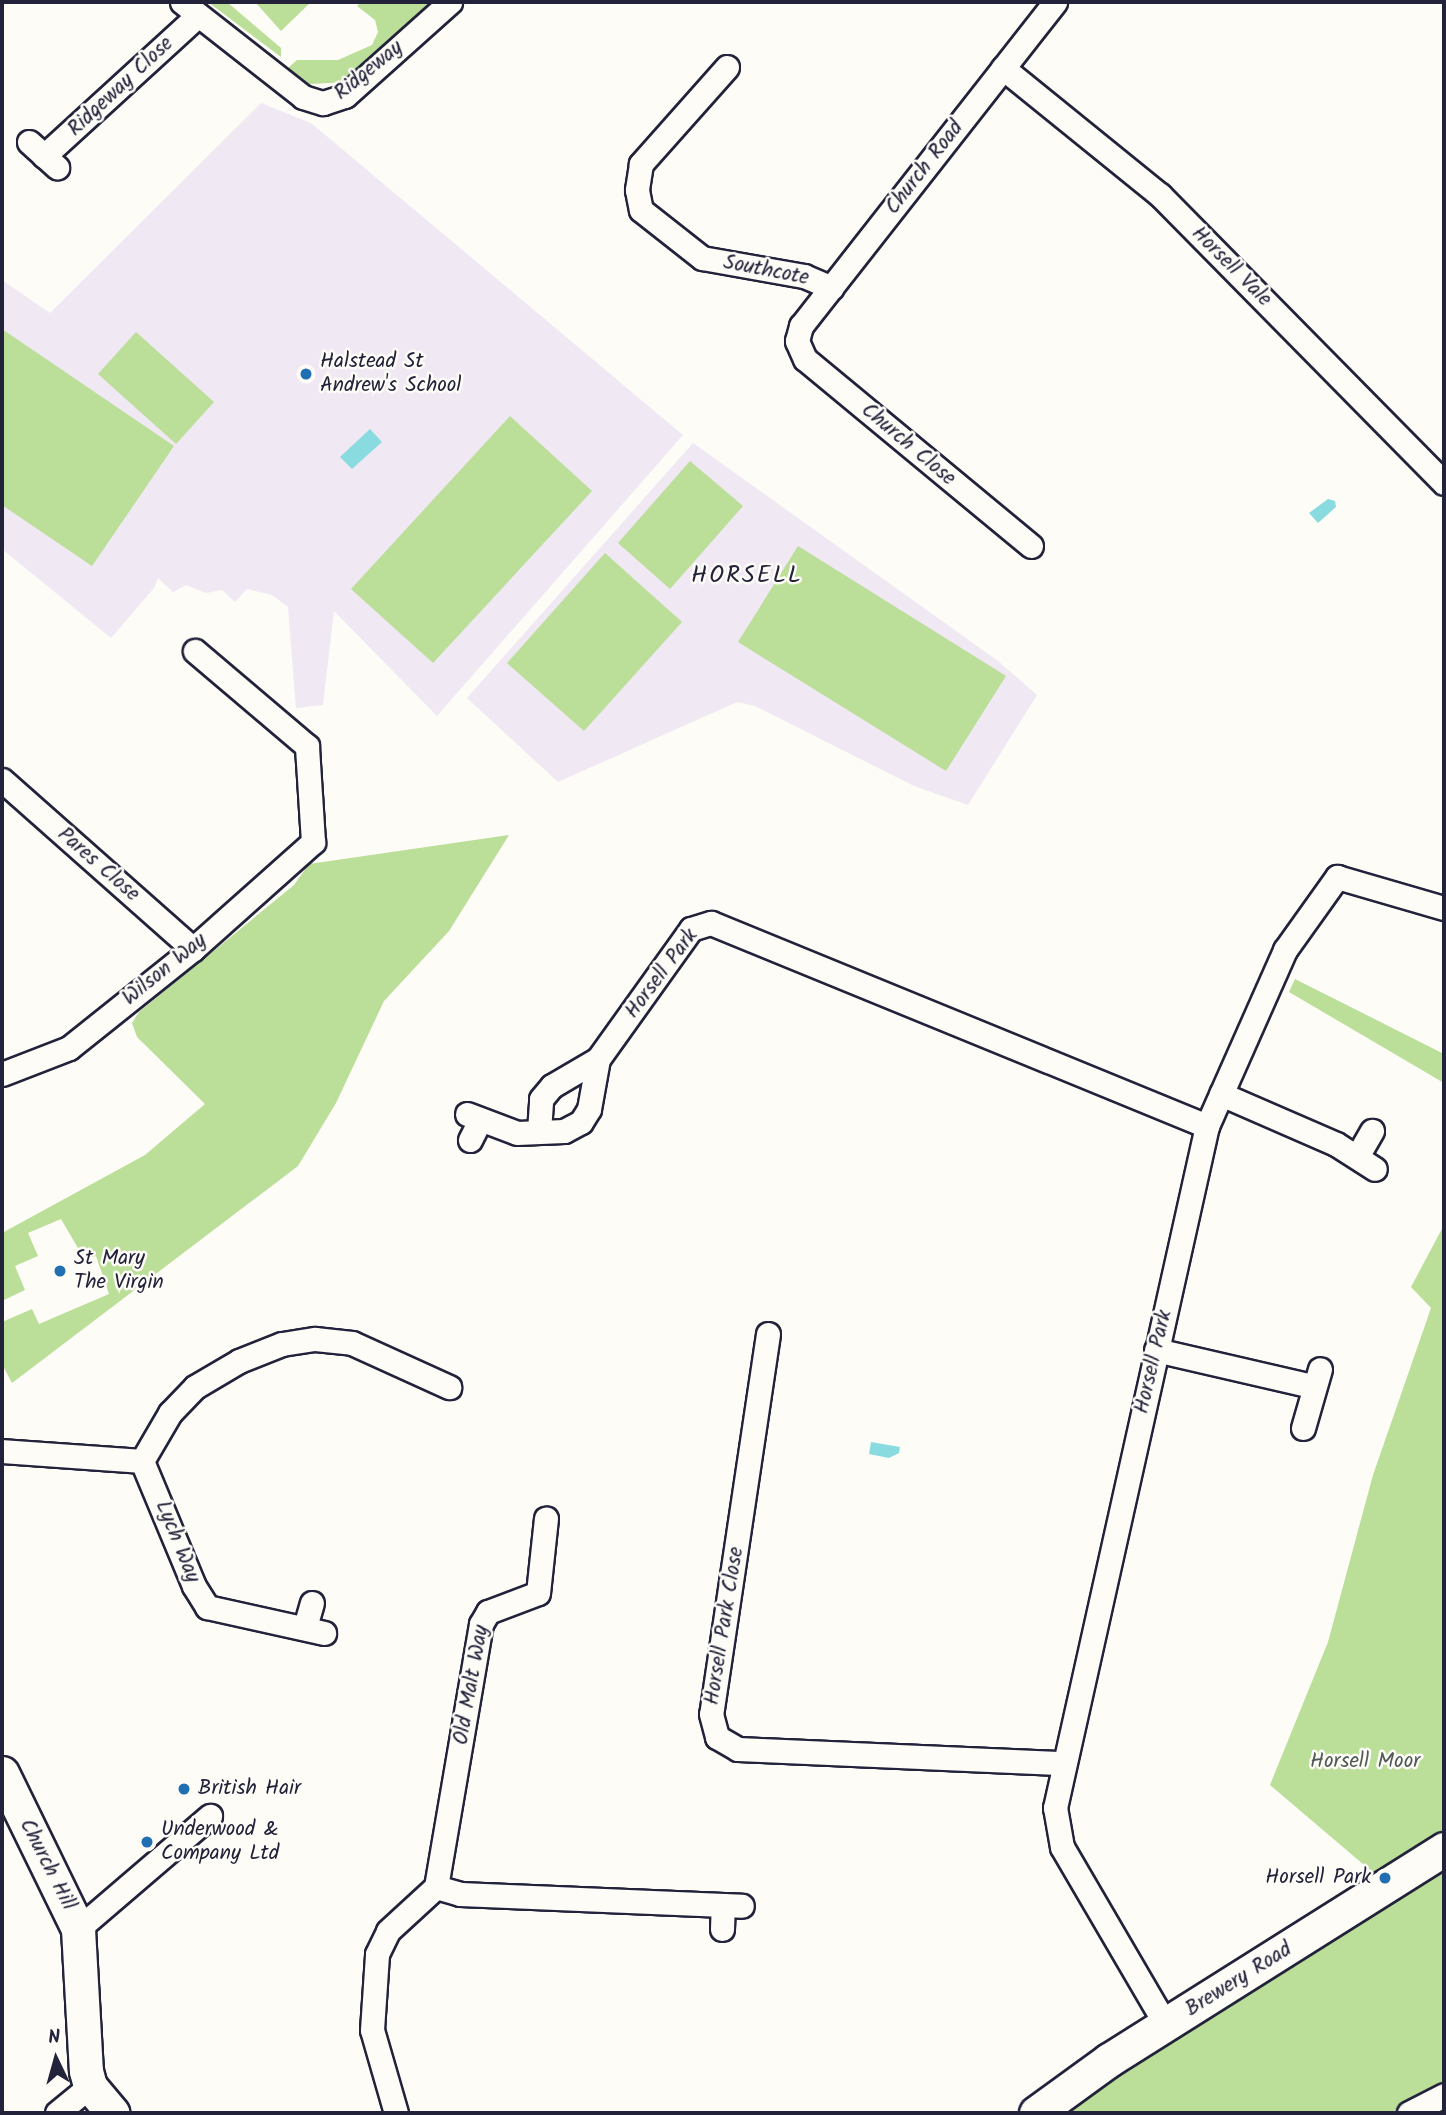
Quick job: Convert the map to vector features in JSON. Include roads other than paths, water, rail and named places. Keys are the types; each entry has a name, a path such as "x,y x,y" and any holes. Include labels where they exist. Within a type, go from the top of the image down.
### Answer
{"street":[{"name":"Ridgeway","path":"189,9 303,97 323,103 345,96 450,2"},
{"name":"Church Road","path":"797,336 1055,2"},
{"name":"Ridgeway Close","path":"43,155 189,9"},
{"name":"Horsell Vale","path":"1003,68 1160,195 1444,484"},
{"name":"Southcote","path":"716,70 641,164 637,174 634,213 702,258 804,276 832,288"},
{"name":"Church Close","path":"797,336 805,359 1019,542"},
{"name":"Wilson Way","path":"2,1074 69,1048 193,949 313,842 307,746 195,651"},
{"name":"Pares Close","path":"2,780 193,949"},
{"name":"Horsell Park","path":"1166,2025 1060,1842 1055,1815 1063,1763 1207,1126 1285,950 1338,877 1444,908"},
{"name":"Horsell Park","path":"538,1131 541,1099 552,1086 598,1059 691,929 711,923 1207,1126"},
{"name":"Horsell Park","path":"472,1125 505,1130 564,1131 581,1122 589,1109 598,1059"},
{"path":"1222,1094 1366,1162 1372,1131"},
{"name":"Horsell Park Close","path":"768,1334 711,1714 718,1737 738,1749 1063,1763"},
{"path":"2,1451 142,1461 170,1413 195,1387 239,1361 282,1344 316,1339 352,1343 424,1382 449,1387"},
{"path":"1156,1350 1316,1377 1312,1419"},
{"name":"Lych Way","path":"142,1461 194,1586 207,1607 315,1630 312,1603"},
{"name":"Old Malt Way","path":"436,1887 481,1624 488,1612 538,1593 546,1518"},
{"name":"Church Hill","path":"2,1773 78,1929 83,2049 90,2086"},
{"path":"78,1929 210,1816"},
{"name":"Brewery Road","path":"1036,2113 1109,2060 1444,1849"},
{"path":"396,2113 372,2030 373,1972 388,1931 436,1887 460,1894 732,1905 722,1929"},
{"path":"57,2113 90,2086 113,2113"},
{"path":"1409,2113 1444,2095"}],"water":[{"path":"370,429 382,442 352,469 340,457"},
{"path":"1328,499 1335,501 1336,507 1318,523 1309,513"},
{"path":"871,1442 900,1447 899,1453 889,1458 869,1454"}],"place":[{"name":"Halstead St Andrew's School","path":"306,374"},
{"name":"St Mary The Virgin","path":"60,1271"},
{"name":"British Hair","path":"184,1789"},
{"name":"Underwood & Company Ltd","path":"147,1842"},
{"name":"Horsell Park","path":"1385,1878"}],"district":[{"name":"HORSELL","path":"747,576"}],"park label":[{"name":"Horsell Moor","path":"1365,1762"}]}
